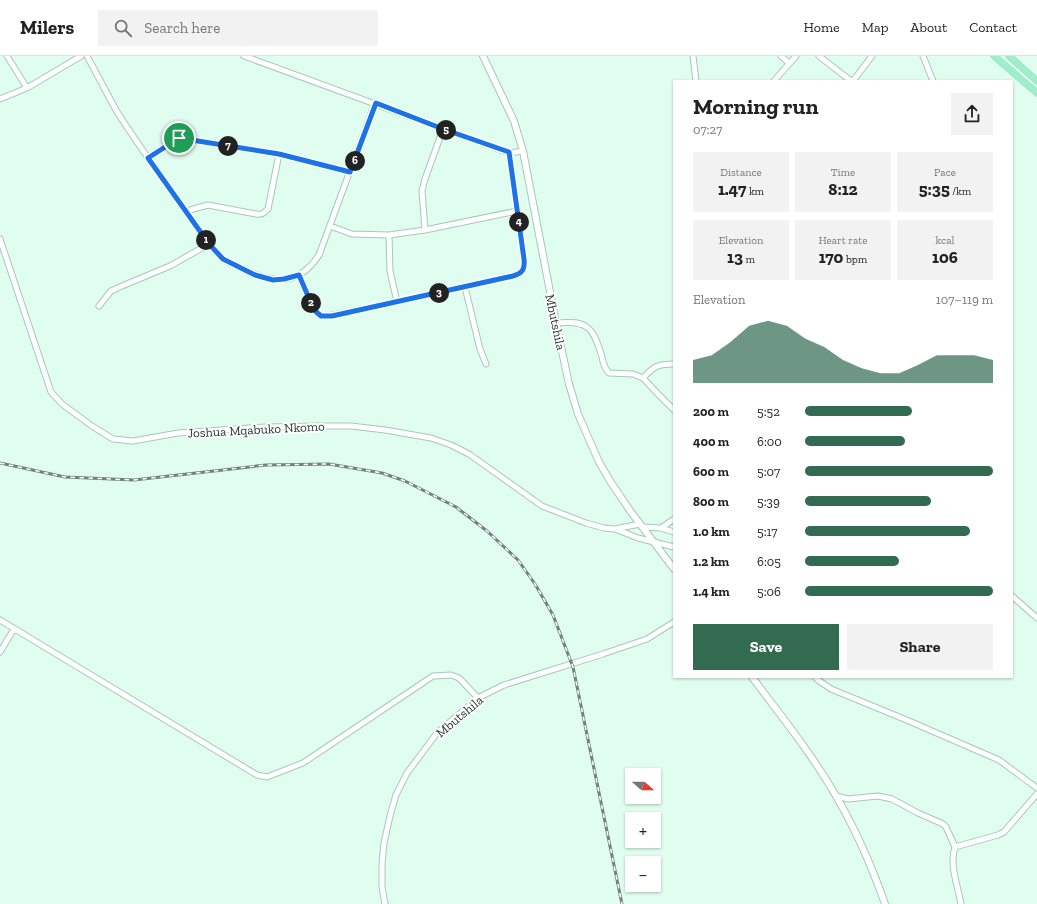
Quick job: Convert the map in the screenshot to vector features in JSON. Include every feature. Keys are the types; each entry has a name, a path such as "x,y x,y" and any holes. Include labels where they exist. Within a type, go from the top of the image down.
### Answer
{"highway":[{"path":"994,56 1037,93"},
{"path":"1009,56 1037,81"}],"street":[{"path":"7,56 27,88"},
{"path":"0,99 27,88 81,56"},
{"path":"88,56 116,109 148,158 209,244 223,259 255,275 273,280 299,275 313,264 320,255 376,103"},
{"path":"244,56 509,152 523,151"},
{"name":"Mbutshila","path":"483,56 514,121 523,151 556,323 569,384 578,414 599,462 610,481 641,526 673,567"},
{"path":"693,56 696,80"},
{"path":"781,56 789,63"},
{"path":"775,80 796,56"},
{"path":"819,56 851,80"},
{"path":"853,80 872,56"},
{"path":"923,56 933,80"},
{"path":"425,230 422,191 443,129"},
{"path":"148,158 179,138 279,154 350,172"},
{"path":"299,275 314,310 321,316 332,316 513,276 522,272 524,268 524,259 514,179 509,152"},
{"path":"186,211 208,205 261,215 268,209 279,154"},
{"path":"330,226 352,234 389,235 425,230 517,211"},
{"path":"389,235 390,271 397,302"},
{"name":"Joshua Mqabuko Nkomo","path":"0,239 1,248 51,392 68,408 92,426 113,439 133,441 178,433 264,427 351,426 431,438 470,454 542,506 586,523 604,528 615,529"},
{"path":"99,306 111,291 170,266 209,244"},
{"path":"465,287 480,349 486,364"},
{"path":"556,323 572,322 585,325 591,329 606,369 609,373 633,374 643,378 673,409"},
{"path":"643,378 656,366 661,364 673,364"},
{"path":"661,528 673,519"},
{"path":"615,529 641,526 661,528 673,532"},
{"path":"615,529 625,534 673,547"},
{"path":"1013,597 1037,618"},
{"path":"0,620 257,775 266,778 303,763 433,676 451,675 459,678 478,698"},
{"name":"Mbutshila","path":"385,904 382,887 384,843 396,795 407,773 437,733 478,698 510,682 647,639 673,623"},
{"path":"0,652 14,629"},
{"path":"753,678 805,747 836,796 860,844 885,904"},
{"path":"816,678 831,689 999,760 1037,788"},
{"path":"955,847 1004,832 1037,794"},
{"path":"836,796 848,799 878,796 892,799 943,824 946,827 955,847 953,853 954,867 961,904"}],"railway":[{"path":"0,463 65,477 134,480 266,465 329,464 382,473 405,481 456,507 487,531 518,560 535,584 553,615 573,667 622,904"}],"route":[{"path":"376,103 443,129 509,152 525,263 524,268 522,272 513,276 332,316 321,316 314,310 299,275 273,280 255,275 223,259 209,244 148,158 179,138 279,154 350,172 376,103"}]}
